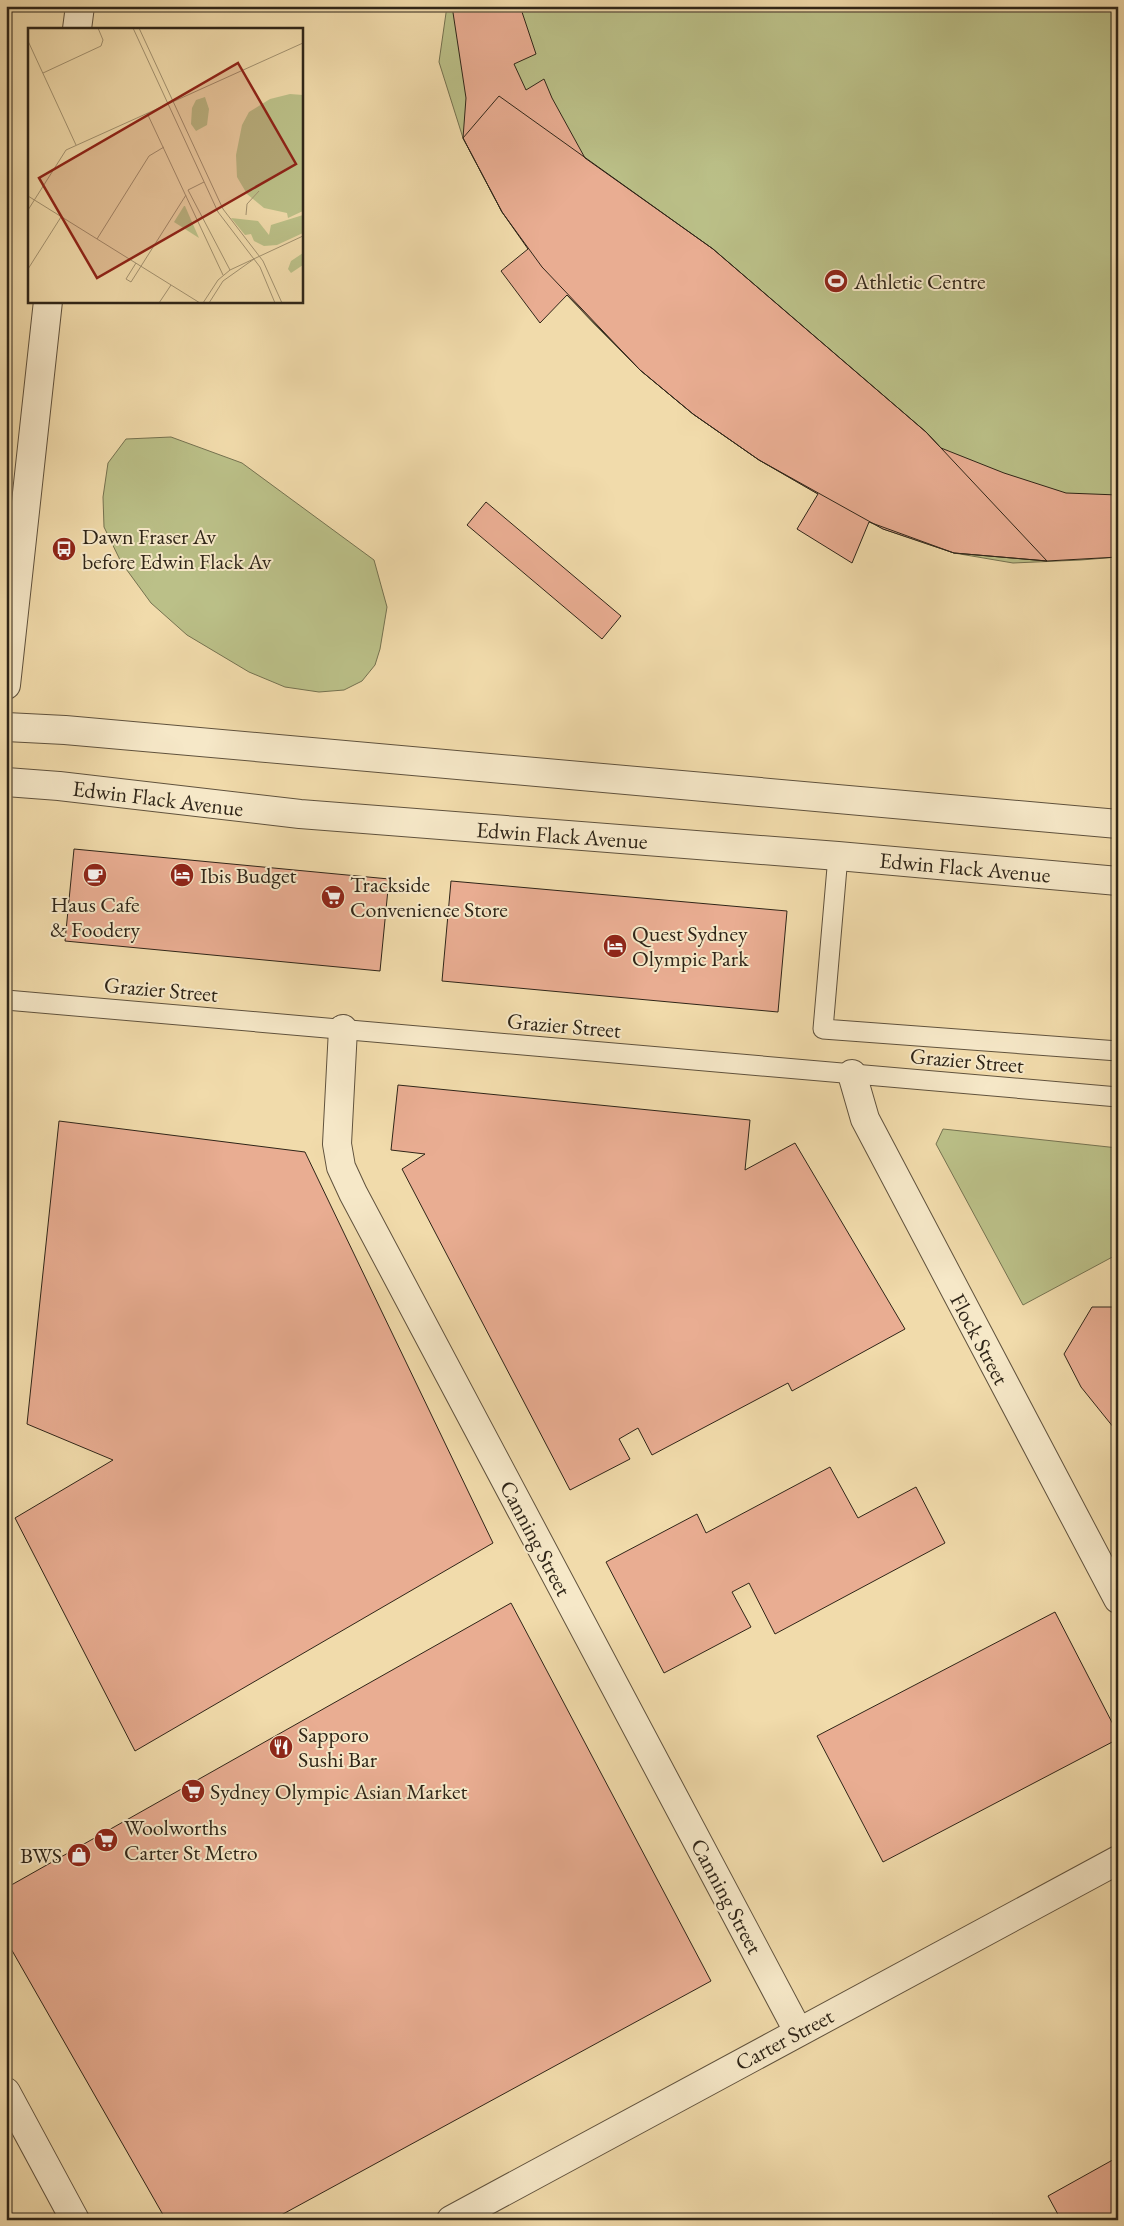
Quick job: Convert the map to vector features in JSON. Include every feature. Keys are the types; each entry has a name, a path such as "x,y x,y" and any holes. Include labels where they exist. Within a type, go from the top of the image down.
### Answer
{"street":[{"path":"77,28 80,6"},
{"path":"6,685 48,302"},
{"path":"6,727 65,730 1118,824"},
{"name":"Edwin Flack Avenue","path":"6,782 59,786 300,814 838,856 1118,881"},
{"name":"Canning Street","path":"343,1028 337,1144 341,1167 353,1193 798,2032"},
{"name":"Flock Street","path":"852,1074 865,1119 1118,1599"},
{"name":"Carter Street","path":"451,2220 1118,1860"},
{"path":"6,2092 75,2220"}],"lane":[{"path":"838,856 824,1029 1118,1051"},
{"name":"Grazier Street","path":"6,1000 1118,1097"}],"green space":[{"name":"Athletic Centre","path":"447,6 1118,6 1118,557 1013,563 954,553 883,529 759,460 693,414 640,370 594,324 567,295 502,212 463,138 439,62"},
{"path":"171,437 242,463 374,560 387,607 380,649 375,665 362,681 344,690 319,692 285,687 249,672 187,635 151,603 121,562 104,527 103,497 108,463 126,439"},
{"path":"943,1129 1118,1148 1118,1254 1023,1305 936,1144"}],"building":[{"path":"452,6 520,6 536,54 514,64 526,90 544,79 552,98 585,158 713,249 926,432 941,448 1004,473 1066,493 1118,495 1118,557 1047,561 954,553 869,522 852,563 797,529 818,494 759,460 693,414 640,370 567,295 540,323 501,271 528,249 502,212 463,138 466,98"},
{"path":"499,96 713,249 926,432 1047,561 954,553 883,529 759,460 693,414 640,370 542,267 502,212 463,138"},
{"path":"486,502 621,616 602,639 467,525"},
{"path":"74,849 389,879 380,971 65,941"},
{"name":"Quest Sydney Olympic Park","path":"451,881 787,911 778,1012 442,981"},
{"path":"398,1085 750,1120 745,1170 795,1143 905,1329 792,1391 788,1383 652,1455 638,1428 619,1439 630,1459 570,1490 402,1169 425,1154 391,1150"},
{"path":"59,1121 305,1152 493,1543 135,1751 15,1518 113,1460 27,1424"},
{"path":"1092,1307 1118,1307 1118,1433 1081,1387 1064,1354"},
{"path":"830,1467 858,1518 916,1487 945,1543 775,1634 749,1583 732,1592 751,1627 664,1673 606,1562 697,1514 706,1533"},
{"path":"511,1603 711,1981 272,2220 166,2220 6,1940 6,1888"},
{"path":"1055,1612 1118,1734 1118,1739 883,1862 817,1736"},
{"path":"1118,2157 1118,2220 1061,2220 1048,2196"},
{"path":"993,2214 997,2220 982,2220"}],"place":[{"name":"Athletic Centre","path":"836,281"},
{"name":"Dawn Fraser Av before Edwin Flack Av","path":"64,549"},
{"name":"Haus Cafe & Foodery","path":"95,875"},
{"name":"Ibis Budget","path":"182,875"},
{"name":"Trackside Convenience Store","path":"333,897"},
{"name":"Quest Sydney Olympic Park","path":"615,946"},
{"name":"Sapporo Sushi Bar","path":"281,1747"},
{"name":"Sydney Olympic Asian Market","path":"193,1791"},
{"name":"Woolworths Carter St Metro","path":"106,1840"},
{"name":"BWS","path":"79,1855"}]}
